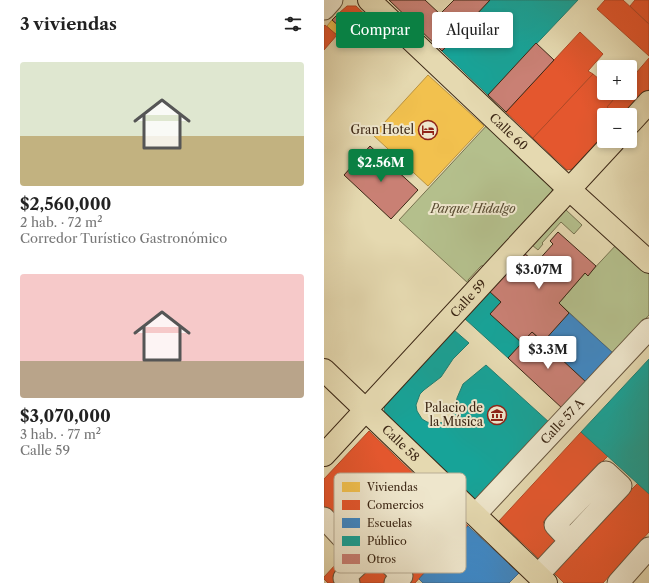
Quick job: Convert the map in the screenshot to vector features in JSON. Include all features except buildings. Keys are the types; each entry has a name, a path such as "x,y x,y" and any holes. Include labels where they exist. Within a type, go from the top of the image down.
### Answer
{"main road":[{"name":"Calle 60","path":"369,0 569,189 649,262"},
{"path":"637,115 649,102"},
{"name":"Calle 59","path":"324,455 607,148"},
{"name":"Calle 58","path":"324,370 431,473"},
{"name":"Calle 58","path":"466,506 542,579"}],"street":[{"path":"324,9 332,0"},
{"path":"359,0 569,189 649,252"},
{"path":"379,0 569,189 649,274"},
{"name":"Calle 57 A","path":"475,515 649,329"},
{"path":"324,518 334,529"},
{"path":"542,579 570,541"},
{"path":"618,583 649,548"},
{"path":"349,573 344,578 349,583"},
{"path":"396,583 402,576 399,573"}],"green space":[{"name":"Parque Hidalgo","path":"489,123 553,184 552,192 487,265 481,266 468,280 469,284 399,220"},
{"path":"565,209 582,225 574,234 561,222 542,243 543,244 538,250 532,245"},
{"path":"617,244 649,274 649,315 614,354 559,303 585,273 588,275"}],"place":[{"name":"Gran Hotel","path":"428,130"},
{"name":"Palacio de la Música","path":"497,415"}]}
